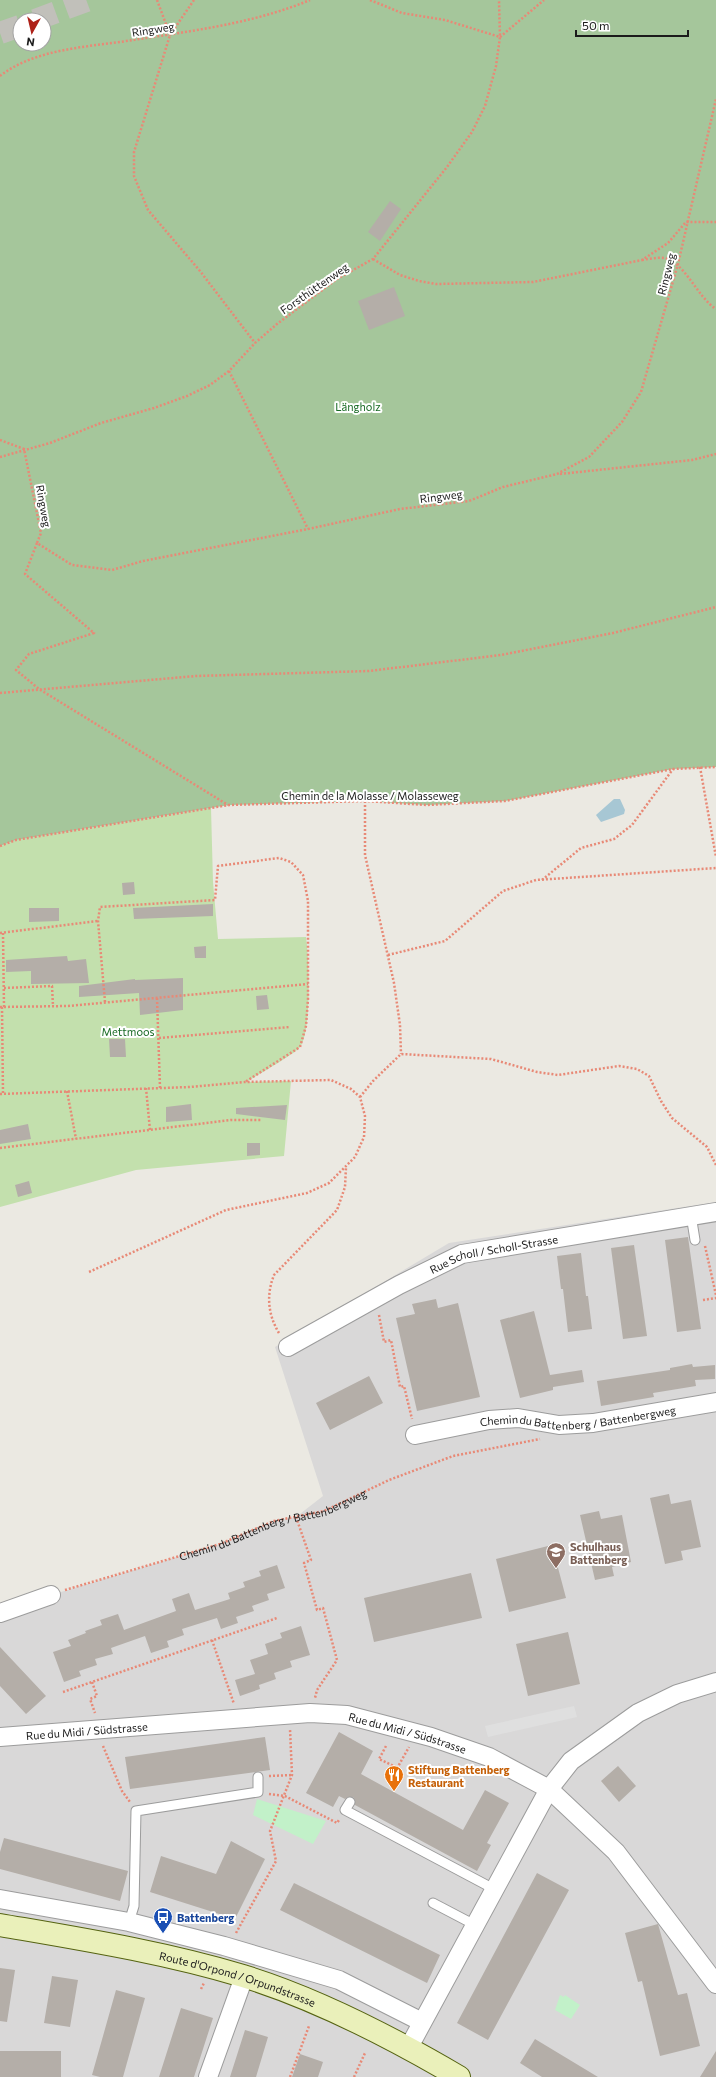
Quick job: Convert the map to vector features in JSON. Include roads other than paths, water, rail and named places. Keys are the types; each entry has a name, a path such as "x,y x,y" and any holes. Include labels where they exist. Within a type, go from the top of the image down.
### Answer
{"main road":[{"name":"Route d'Orpond / Orpundstrasse","path":"0,1925 154,1953 244,1977 311,2002 409,2047 459,2077"}],"street":[{"name":"Rue Scholl / Scholl-Strasse","path":"288,1347 376,1298 462,1254 716,1212"},
{"name":"Chemin du Battenberg / Battenbergweg","path":"415,1435 489,1420 518,1418 558,1425 594,1423 716,1402"},
{"path":"0,1614 51,1595"},
{"path":"409,2047 549,1789 571,1761 638,1713 677,1694 716,1682"},
{"name":"Rue du Midi / Südstrasse","path":"0,1737 310,1713 347,1715 431,1737 489,1757 549,1789 616,1852 716,1984"},
{"path":"0,1899 129,1922 224,1946 339,1980 422,2022"},
{"path":"208,2077 244,1977"}],"lane":[{"path":"691,1216 695,1240"},
{"path":"129,1922 134,1906 136,1811 258,1792 258,1777"},
{"path":"350,1802 346,1810 494,1889"},
{"path":"432,1903 475,1925"}],"water":[{"path":"614,799 620,799 625,810 624,814 601,822 596,815"}],"tunnel":[{"path":"52,14 89,0"},
{"path":"0,33 12,29"}],"place":[{"name":"Schulhaus Battenberg","path":"556,1569"},
{"name":"Stiftung Battenberg Restaurant","path":"394,1792"},
{"name":"Battenberg","path":"163,1934"}],"park label":[{"name":"Längholz","path":"358,406"},
{"name":"Mettmoos","path":"128,1031"}]}
